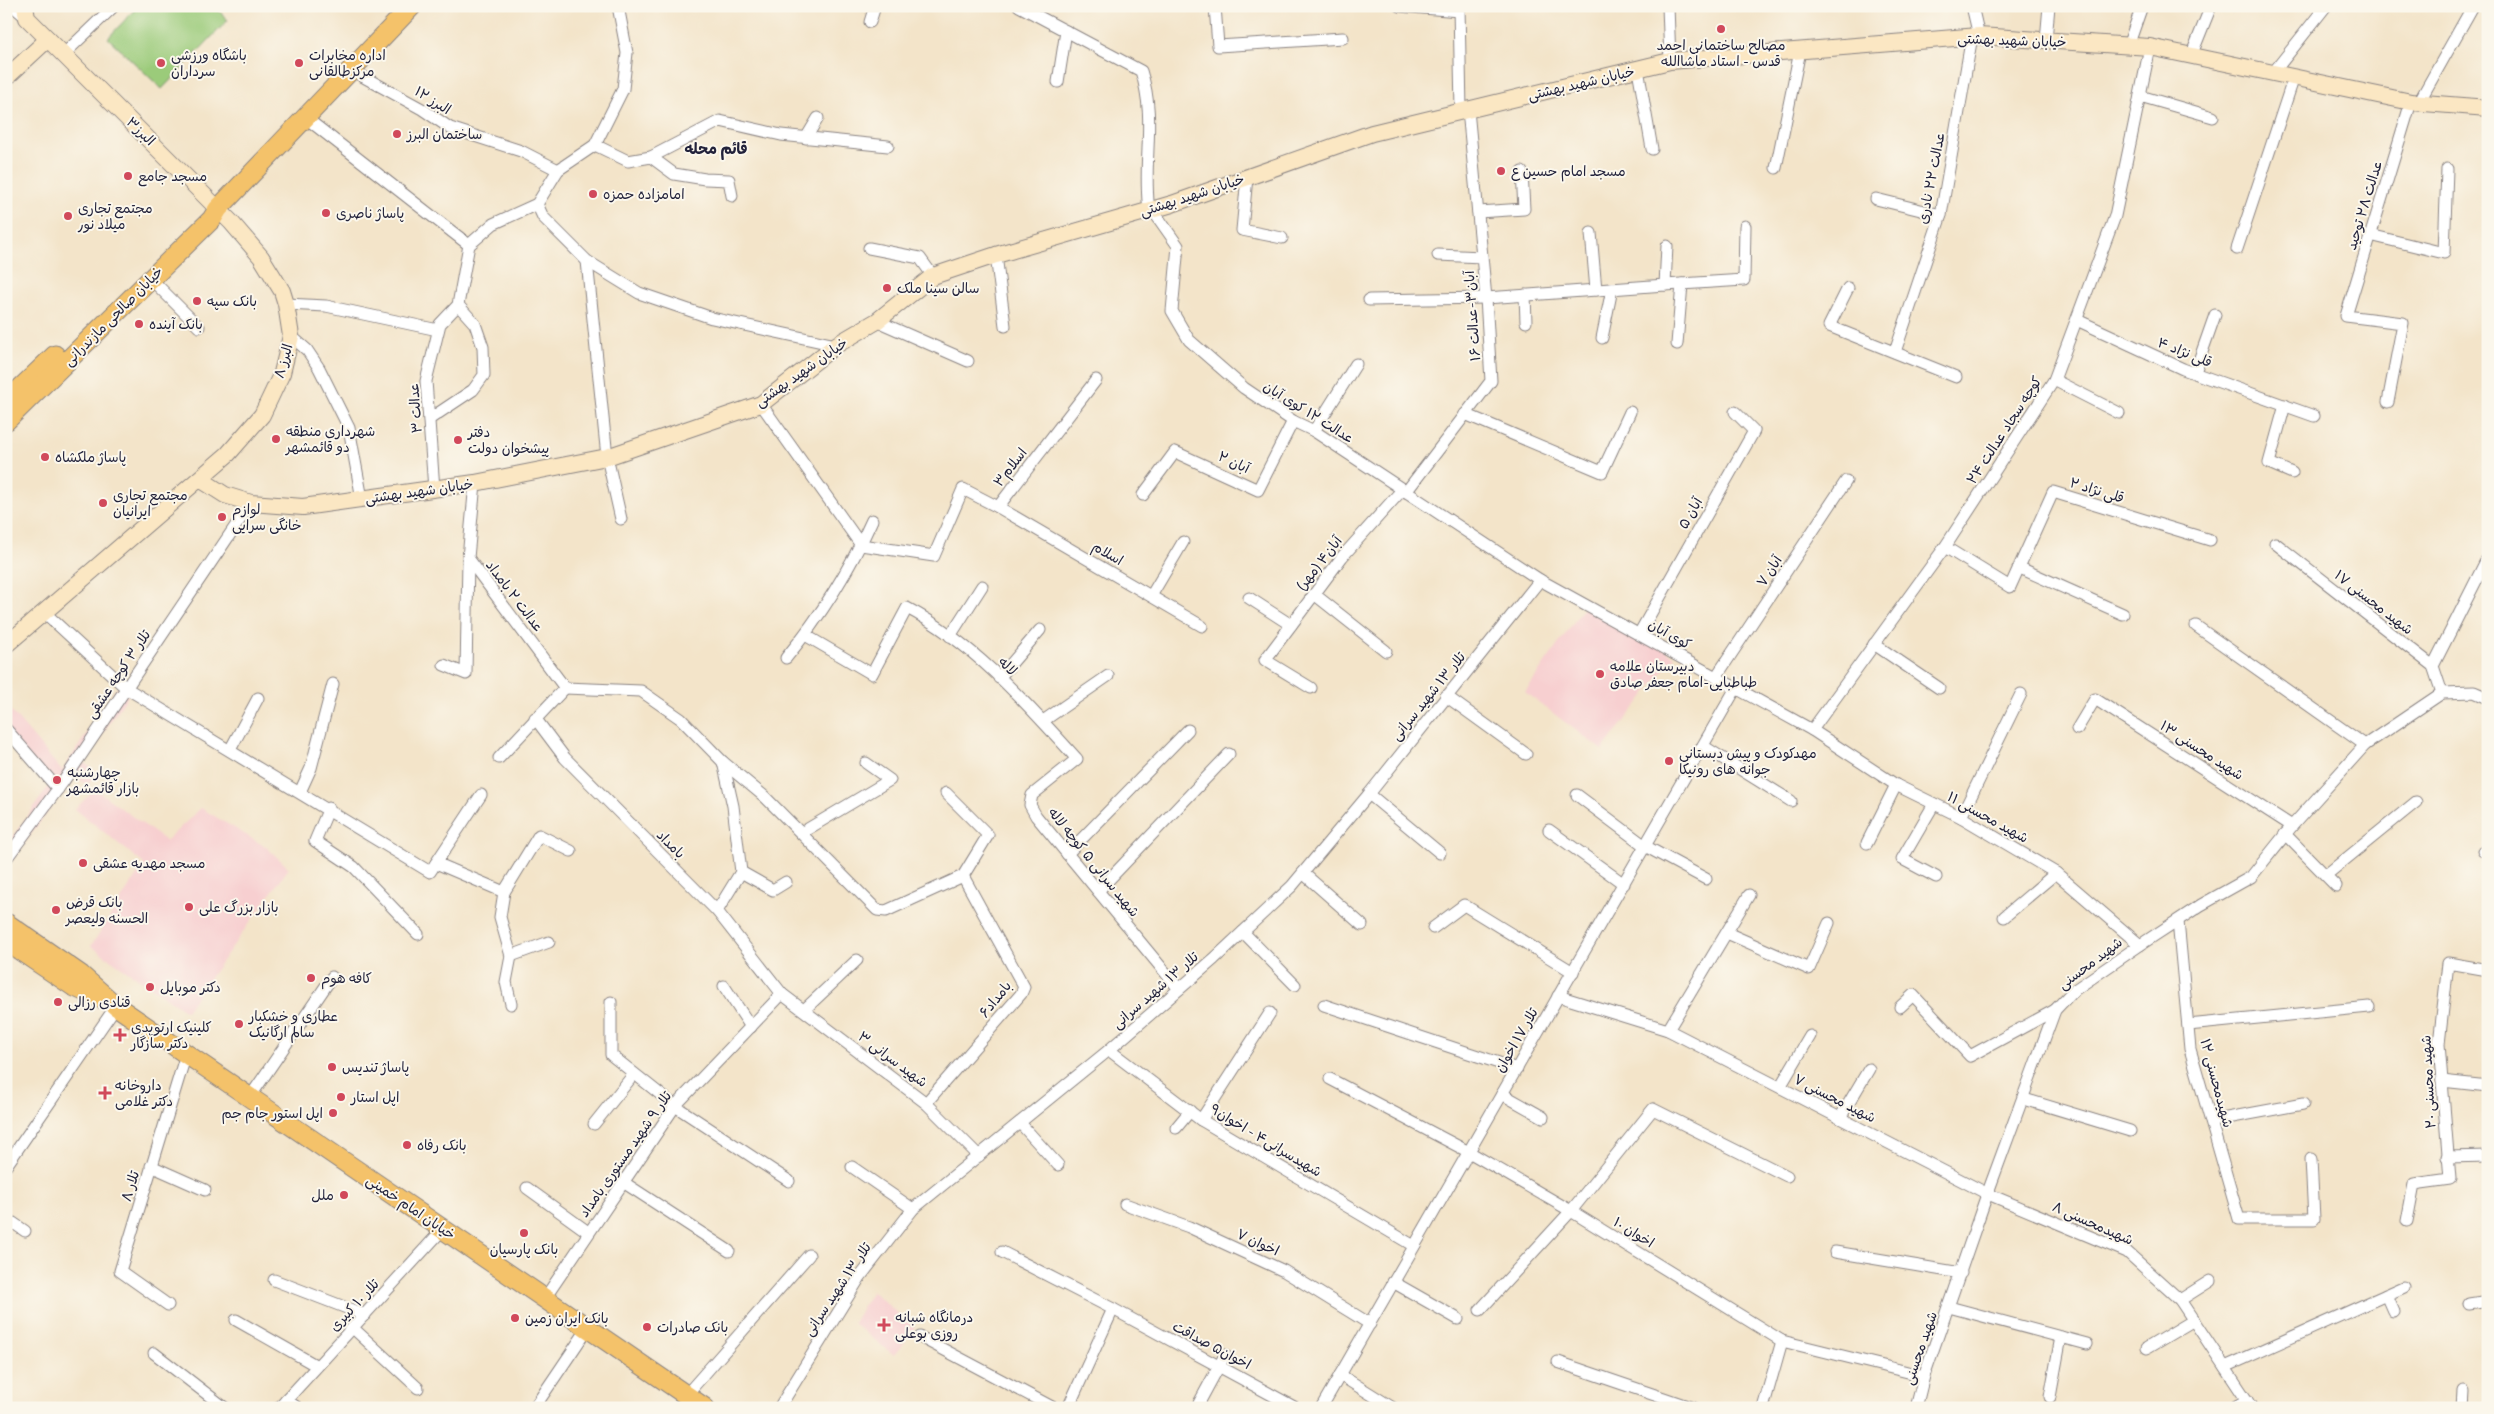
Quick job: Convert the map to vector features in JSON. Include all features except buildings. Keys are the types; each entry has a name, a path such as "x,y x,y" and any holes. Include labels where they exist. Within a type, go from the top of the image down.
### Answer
{"main road":[{"name":"خیابان صالحی مازندرانی","path":"6,421 212,219 218,209 412,6"},
{"name":"البرز۳","path":"26,12 48,39 218,209"},
{"name":"خیابان شهید بهشتی","path":"200,479 225,495 251,504 304,507 434,490 607,457 761,404 836,345 877,321 933,276 996,255 1151,209 1372,133 1670,61 1975,36 2046,40 2150,47 2415,102 2488,108"},
{"path":"6,78 48,39"},
{"name":"خیابان صالحی مازندرانی","path":"6,402 206,210 218,209"},
{"name":"البرز ۸","path":"200,479 228,454 262,414 282,373 290,336 286,304 282,291 261,257 218,209"},
{"path":"6,645 200,479"},
{"name":"خیابان امام خمینی","path":"6,923 81,975 116,1006 705,1408"},
{"name":"خیابان امام خمینی","path":"6,941 73,986 116,1006"}],"street":[{"path":"13,6 26,12"},
{"path":"64,54 114,6"},
{"path":"431,418 473,390 484,375 483,347 475,324 458,304 469,245 493,224 537,204 558,170 595,145 623,89 627,53 618,6"},
{"path":"870,22 874,6"},
{"path":"1019,6 1141,71 1147,91 1151,119 1146,184 1151,209"},
{"path":"1215,6 1218,46 1343,38"},
{"path":"1399,6 1459,9"},
{"path":"1668,6 1670,61"},
{"path":"1972,6 1975,36"},
{"path":"2046,40 2049,6"},
{"path":"2128,46 2142,6"},
{"path":"2191,56 2211,6"},
{"path":"2273,73 2326,6"},
{"name":"عدالت ۲۸ توحید","path":"2388,402 2403,323 2346,316 2370,235 2415,102 2473,6"},
{"name":"آبان۳-عدالت ۱۶","path":"1404,491 1491,381 1478,212 1464,111 1459,9"},
{"path":"1058,82 1066,31"},
{"name":"عدالت ۲۲ نادری","path":"1896,352 1941,215 1975,36"},
{"name":"کوچه سجاد عدالت ۲۴","path":"1812,730 1945,547 2054,380 2115,216 2150,47"},
{"path":"1776,168 1800,51"},
{"path":"1638,69 1652,149"},
{"name":"البرز ۱۲","path":"350,70 422,109 450,128 521,151 558,170"},
{"path":"2237,249 2294,77"},
{"path":"2140,96 2213,117"},
{"path":"306,118 469,245"},
{"path":"806,138 818,118"},
{"path":"595,145 628,161 652,157 720,121 781,135 888,146"},
{"path":"652,157 674,174 705,179 729,180 732,196"},
{"path":"2370,235 2444,253 2447,168"},
{"path":"1478,212 1524,209 1522,172"},
{"path":"1247,177 1242,230 1282,238"},
{"path":"1876,199 1941,215"},
{"path":"537,204 544,217 587,261 639,293 712,318 836,345"},
{"name":"عدالت ۱۲ کوی آبان","path":"1151,209 1178,246 1172,311 1189,340 1244,388 1292,421 1314,431 1540,580"},
{"path":"1370,300 1525,296 1744,280 1746,226"},
{"path":"1590,233 1596,290"},
{"path":"1665,286 1667,246"},
{"path":"869,248 920,258 933,276"},
{"path":"1438,254 1482,257"},
{"path":"996,255 1005,326"},
{"path":"587,261 607,457 621,519"},
{"path":"151,279 199,327"},
{"path":"1677,344 1682,284"},
{"path":"1848,288 1829,326 1956,377"},
{"path":"1602,338 1612,289"},
{"path":"1525,296 1526,322"},
{"path":"286,304 326,306 438,330"},
{"name":"عدالت ۳","path":"434,490 431,418 426,381 440,324 458,304"},
{"path":"2195,372 2215,315"},
{"name":"قلی نژاد ۴","path":"2077,320 2195,372 2314,416"},
{"path":"877,321 968,361"},
{"path":"290,336 307,350 319,368 348,428 362,499"},
{"path":"1314,431 1356,364"},
{"name":"اسلام۳","path":"860,545 934,556 963,489 998,507 1096,380"},
{"path":"2054,380 2119,413"},
{"path":"761,404 860,545"},
{"path":"2285,405 2269,463 2292,473"},
{"path":"1465,414 1602,472 1630,412"},
{"name":"آبان ۵","path":"1638,634 1754,431 1735,412"},
{"name":"آبان ۲","path":"1143,495 1175,452 1258,490 1292,421"},
{"name":"آبان ۷","path":"1716,677 1846,481"},
{"name":"عدالت ۲ بامداد","path":"475,483 468,558 565,688"},
{"name":"آبان۴ (مهر)","path":"1311,688 1265,660 1342,557 1404,491"},
{"name":"قلی نژاد ۲","path":"1945,547 2010,587 2053,492 2210,540"},
{"name":"تلار ۳ کوچه عشقی","path":"6,859 58,789 251,504"},
{"name":"اسلام","path":"998,507 1202,626"},
{"path":"786,658 805,635 860,545 872,520"},
{"path":"1151,596 1183,542"},
{"name":"شهید محسنی ۱۷","path":"2275,543 2433,666"},
{"path":"444,665 466,674 468,558"},
{"path":"2486,564 2433,666 2442,693 2474,692 2488,698"},
{"path":"2020,568 2123,614"},
{"name":"کوی آبان","path":"1540,580 1812,730"},
{"name":"تلار ۱۳ شهید سرانی","path":"779,1408 860,1277 913,1209 1109,1050 1243,932 1303,873 1369,794 1540,580"},
{"path":"950,636 982,586"},
{"path":"1314,594 1386,651"},
{"path":"1249,598 1291,625"},
{"name":"لاله","path":"805,635 872,674 907,608 929,620 999,678 1078,759"},
{"path":"44,612 126,688 329,808 430,872 481,795"},
{"path":"2196,626 2365,746"},
{"path":"999,678 1040,630"},
{"path":"1874,644 1939,688"},
{"path":"1043,722 1108,676"},
{"path":"300,792 311,768 333,684"},
{"path":"499,758 565,688 641,691 681,719 723,762 765,797 877,910 886,911 963,876 988,834 946,793"},
{"name":"تلار ۱۷ اخوان","path":"1321,1408 1736,688"},
{"name":"شهید محسنی","path":"1916,1408 1924,1376 2055,1010 2073,991 2140,944 2251,877 2289,830 2365,746 2442,693"},
{"path":"1961,816 2021,694"},
{"path":"1446,696 1526,754"},
{"path":"230,750 258,698"},
{"name":"شهید محسنی ۱۳","path":"2076,729 2096,699 2289,830 2336,886"},
{"name":"بامداد","path":"535,718 565,758 717,912 782,994"},
{"path":"6,729 58,789"},
{"path":"1067,854 1188,730"},
{"name":"شهید محسنی ۱۱","path":"1812,730 1896,785 1961,816 2056,873 2140,944"},
{"path":"1703,746 1791,801"},
{"path":"1098,891 1229,754"},
{"name":"شهید سرانی ۵ کوچه لاله","path":"1078,759 1032,795 1030,805 1036,816 1179,989"},
{"path":"717,912 741,872 733,806 723,762"},
{"path":"801,833 890,780 866,763"},
{"path":"1868,843 1896,785"},
{"path":"1369,794 1440,853"},
{"path":"1577,795 1645,846 1706,879"},
{"path":"2326,875 2416,802"},
{"path":"1934,804 1902,859 1936,878"},
{"path":"329,808 315,842 354,868 418,934"},
{"path":"1549,830 1624,884"},
{"path":"511,1004 506,982 511,956 500,917 504,892 539,834 571,851"},
{"path":"436,863 504,892"},
{"path":"741,872 773,890 786,882"},
{"path":"1303,873 1362,925"},
{"path":"2004,917 2056,873"},
{"name":"بامداد۶","path":"926,1103 1021,994 1024,986 963,876"},
{"path":"1668,1030 1749,895"},
{"path":"1433,928 1464,905 1573,972"},
{"name":"شهیدمحسنی ۱۲","path":"2178,921 2190,1049 2239,1219 2314,1219 2311,1159"},
{"path":"1727,932 1809,969 1829,923"},
{"path":"1243,932 1295,985"},
{"path":"511,956 549,942"},
{"path":"804,1010 857,960"},
{"name":"شهید محسنی ۲۰","path":"2406,1221 2414,1184 2450,1179 2439,1044 2448,964 2488,970"},
{"path":"250,1097 332,977"},
{"path":"724,986 751,1026"},
{"name":"شهید سرانی ۳","path":"782,994 926,1103 979,1156"},
{"name":"تلار ۹ شهید مستوری بامداد","path":"545,1298 675,1106 782,994"},
{"path":"1900,1007 1913,995 1970,1056 2055,1010"},
{"name":"شهید محسنی ۷","path":"1558,996 1668,1030 1988,1194"},
{"path":"611,1002 611,1056 675,1106 790,1181"},
{"path":"1324,1005 1517,1069"},
{"path":"7,1165 116,1006"},
{"path":"2188,1025 2368,1007"},
{"path":"1202,1120 1270,1013"},
{"path":"1780,1087 1810,1036"},
{"name":"شهیدسرانی۴ - اخوان۹","path":"1109,1050 1202,1120 1414,1246"},
{"name":"تلار ۸","path":"168,1305 120,1271 186,1054"},
{"path":"1840,1118 1868,1069"},
{"path":"594,1124 634,1074"},
{"name":"اخوان ۱۰","path":"1330,1079 1469,1152 1571,1211 1782,1341 1924,1376"},
{"path":"2442,1081 2488,1086"},
{"path":"1502,1094 1543,1117"},
{"path":"2024,1099 2130,1131"},
{"path":"2211,1121 2303,1104"},
{"path":"1480,1310 1571,1211 1653,1109 1787,1176"},
{"path":"1176,1128 1190,1111"},
{"path":"1020,1123 1058,1165"},
{"path":"2447,1157 2488,1156"},
{"path":"151,1166 205,1190"},
{"path":"852,1167 913,1209"},
{"path":"623,1182 729,1251"},
{"path":"528,1188 588,1232"},
{"name":"شهیدمحسنی ۸","path":"1988,1194 2127,1252 2180,1300 2249,1404"},
{"name":"اخوان ۷","path":"1125,1204 1189,1227 1284,1271 1370,1324"},
{"path":"6,1218 25,1231"},
{"name":"تلار ۱۰ کبیری","path":"282,1404 443,1229"},
{"name":"اخوان۵ صداقت","path":"1002,1252 1113,1309 1296,1408"},
{"path":"1835,1252 1961,1273"},
{"path":"686,1395 809,1255"},
{"path":"274,1280 365,1315"},
{"path":"2180,1300 2210,1281"},
{"path":"1393,1282 1458,1319"},
{"path":"2225,1367 2404,1286"},
{"path":"2386,1295 2393,1311"},
{"path":"2469,1304 2488,1301"},
{"path":"1949,1308 2087,1344"},
{"path":"1068,1408 1113,1309"},
{"path":"236,1320 318,1366"},
{"path":"2147,1348 2194,1320"},
{"path":"353,1328 418,1388"},
{"path":"534,1408 588,1328"},
{"path":"920,1336 1054,1408"},
{"path":"2050,1396 2061,1337"},
{"path":"1763,1408 1782,1341"},
{"path":"154,1353 225,1408"},
{"path":"1199,1403 1225,1355"},
{"path":"1558,1362 1693,1408"},
{"path":"1340,1375 1393,1408"},
{"path":"2462,1408 2463,1391"},
{"path":"282,1404 298,1408"},
{"path":"2232,1408 2249,1404"}],"shaded area":[{"name":"دبیرستان علامه طباطبایی-امام جعفر صادق","path":"1587,603 1675,656 1602,750 1525,692"},
{"name":"چهارشنبه بازار قائمشهر","path":"117,688 128,696 83,762 98,773 87,785 74,776 6,868 6,846 49,786 6,742 6,705 62,771"},
{"name":"بازار بزرگ علی","path":"95,789 166,841 201,808 266,847 289,868 186,1011 91,946 144,864 75,809"},
{"name":"درمانگاه شبانه روزی بوعلی","path":"872,1291 915,1328 894,1355 853,1323"}],"green space":[{"name":"باشگاه ورزشی سرداران","path":"138,6 214,6 228,20 162,89 108,38"}],"place":[{"name":"مصالح ساختمانی احمد قدس - استاد ماشاالله","path":"1721,29"},
{"name":"باشگاه ورزشی سرداران","path":"161,63"},
{"name":"اداره مخابرات مرکزطالقانی","path":"299,63"},
{"name":"ساختمان البرز","path":"397,134"},
{"name":"مسجد امام حسین ع","path":"1501,171"},
{"name":"مسجد جامع","path":"128,176"},
{"name":"امامزاده حمزه","path":"593,194"},
{"name":"پاساژ ناصری","path":"326,213"},
{"name":"مجتمع تجاری میلاد نور","path":"68,216"},
{"name":"سالن سینا ملک","path":"887,288"},
{"name":"بانک سپه","path":"197,301"},
{"name":"بانک آینده","path":"139,324"},
{"name":"شهرداری منطقه دو قائمشهر","path":"276,439"},
{"name":"دفتر پیشخوان دولت","path":"458,440"},
{"name":"پاساژ ملکشاه","path":"45,457"},
{"name":"مجتمع تجاری ایرانیان","path":"103,503"},
{"name":"لوازم خانگی سرایی","path":"222,517"},
{"name":"دبیرستان علامه طباطبایی-امام جعفر صادق","path":"1600,674"},
{"name":"مهدکودک و پیش دبستانی جوانه های رونیکا","path":"1669,761"},
{"name":"چهارشنبه بازار قائمشهر","path":"57,780"},
{"name":"مسجد مهدیه عشقی","path":"83,863"},
{"name":"بازار بزرگ علی","path":"189,907"},
{"name":"بانک قرض الحسنه ولیعصر","path":"56,910"},
{"name":"کافه هوم","path":"311,978"},
{"name":"دکتر موبایل","path":"150,987"},
{"name":"قنادی رزالی","path":"58,1002"},
{"name":"عطاری و خشکبار سالم ارگانیک","path":"239,1024"},
{"name":"کلینیک ارتوپدی دکتر سازگار","path":"120,1035"},
{"name":"پاساژ تندیس","path":"332,1067"},
{"name":"داروخانه دکتر غلامی","path":"105,1093"},
{"name":"اپل استار","path":"341,1097"},
{"name":"اپل استور جام جم","path":"333,1113"},
{"name":"بانک رفاه","path":"407,1145"},
{"name":"ملل","path":"344,1195"},
{"name":"بانک پارسیان","path":"524,1233"},
{"name":"بانک ایران زمین","path":"515,1318"},
{"name":"درمانگاه شبانه روزی بوعلی","path":"884,1325"},
{"name":"بانک صادرات","path":"647,1327"}],"district":[{"name":"قائم محله","path":"716,148"}]}
